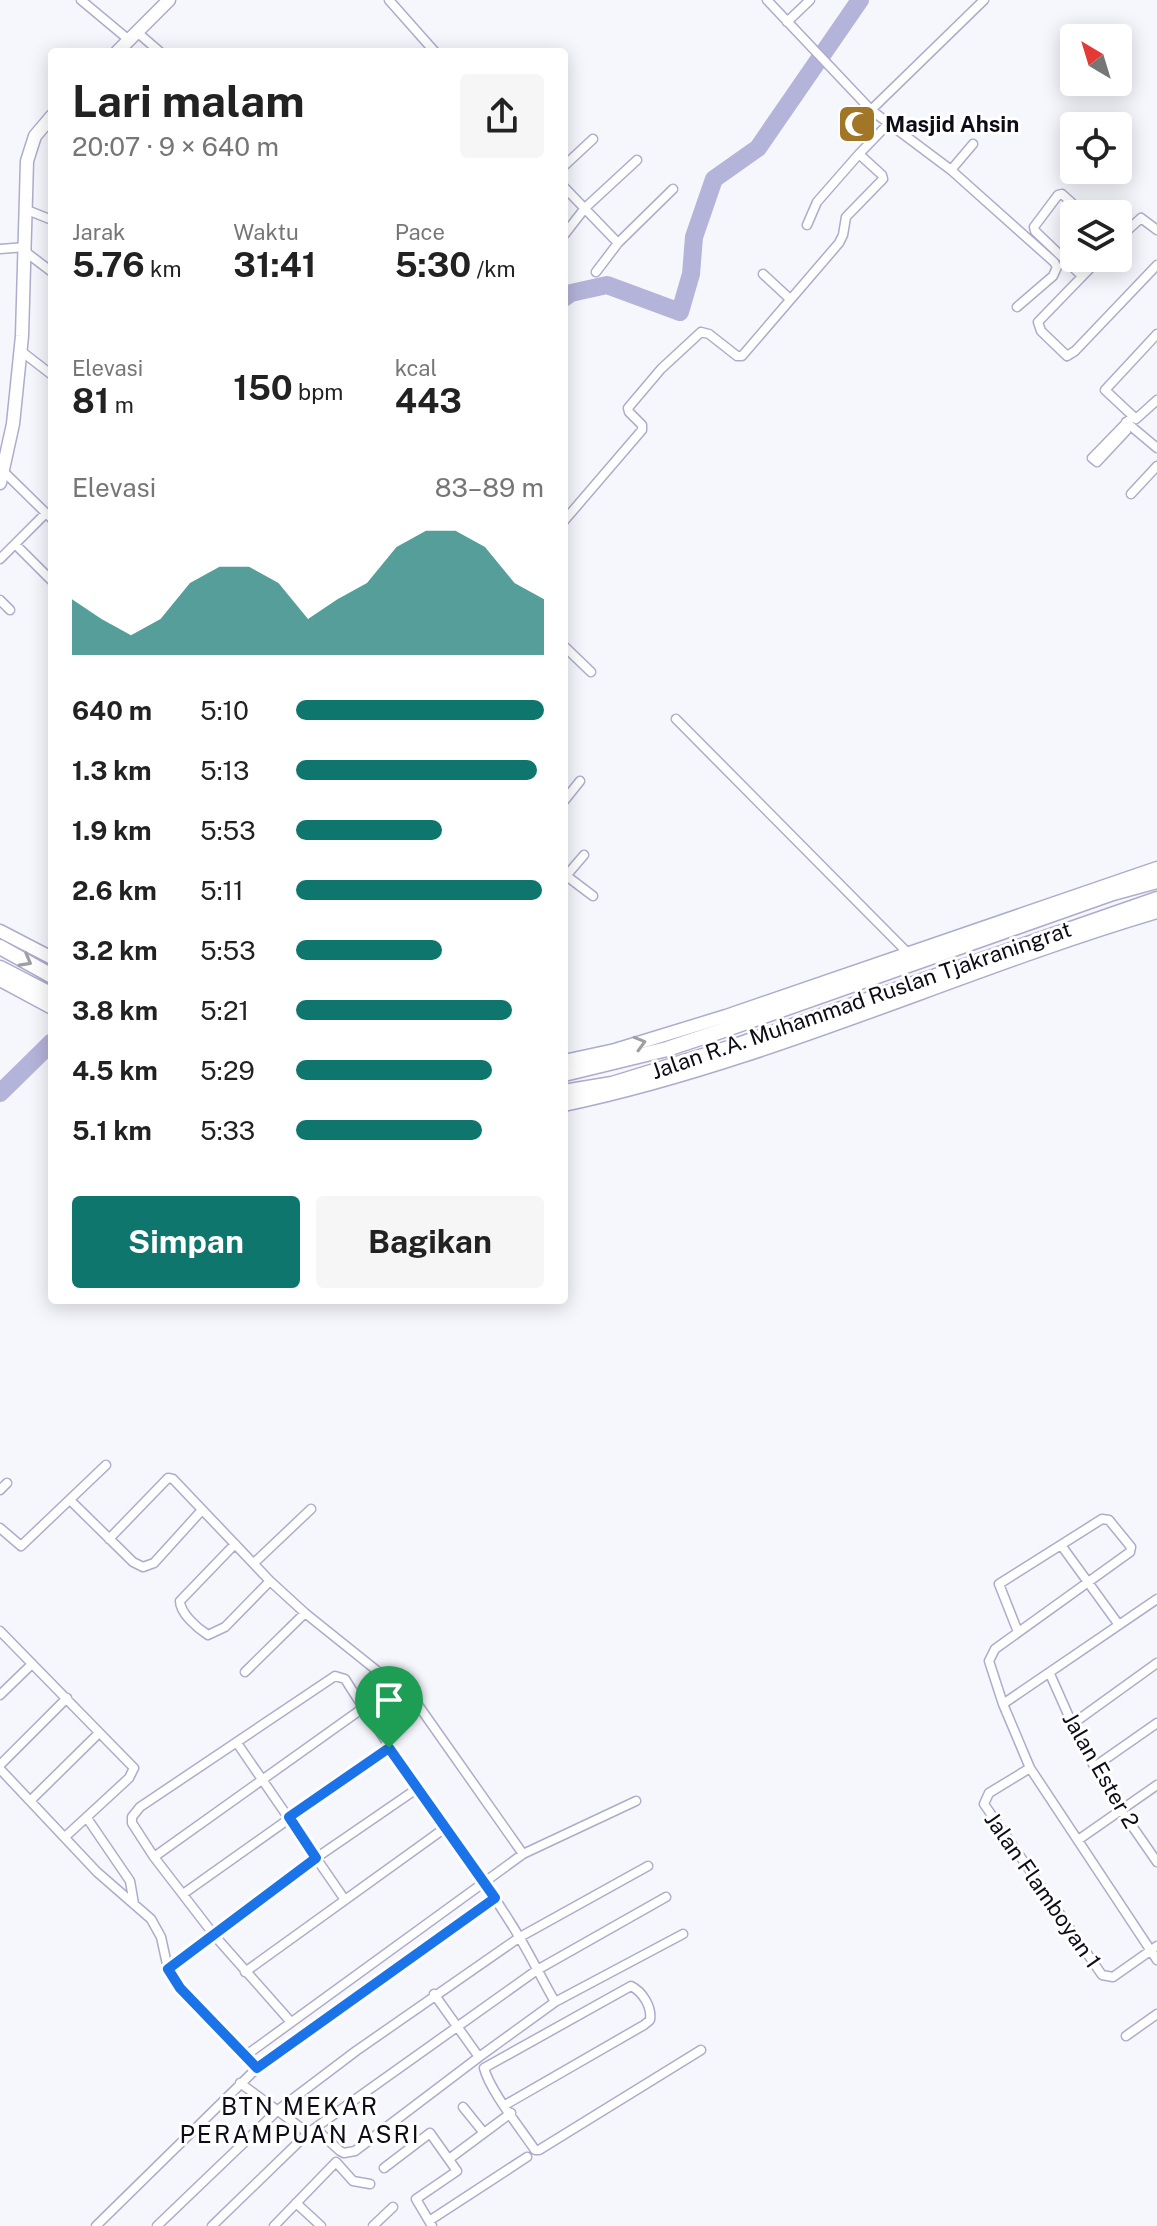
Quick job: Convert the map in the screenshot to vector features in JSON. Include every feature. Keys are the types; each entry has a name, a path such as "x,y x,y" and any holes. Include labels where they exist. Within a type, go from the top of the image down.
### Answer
{"highway":[{"name":"Jalan R.A. Muhammad Ruslan Tjakraningrat","path":"568,1061 667,1049 1113,893 1157,881"},
{"name":"Jalan R.A. Muhammad Ruslan Tjakraningrat","path":"568,1091 612,1084 732,1047 1157,899"},
{"path":"0,947 48,974"},
{"path":"0,968 48,993"}],"street":[{"path":"81,0 153,48"},
{"path":"121,48 169,0"},
{"path":"389,0 431,48"},
{"path":"767,0 871,110 951,170 1057,267 1053,276 1017,307"},
{"path":"787,22 810,0"},
{"path":"871,110 984,0"},
{"path":"48,123 35,136 27,170 27,250 21,351 13,424 2,477 48,515"},
{"path":"807,225 817,202 888,124"},
{"path":"568,162 593,139"},
{"path":"951,170 973,144"},
{"path":"568,516 641,430 642,425 628,407 679,351 697,334 704,332 741,356 841,241 847,215 883,179 859,154"},
{"path":"568,230 585,208 637,160"},
{"path":"596,272 618,243 673,189"},
{"path":"568,191 618,243"},
{"path":"1060,255 1034,227 1060,194 1067,200"},
{"path":"27,210 48,218"},
{"path":"1132,226 1141,218 1157,230"},
{"path":"0,249 27,250 48,268"},
{"path":"1086,272 1041,317 1038,324 1067,356 1157,265"},
{"path":"1078,272 1082,276"},
{"path":"763,274 790,299"},
{"path":"1157,334 1105,390 1157,448"},
{"path":"21,351 48,372"},
{"path":"1132,421 1097,462 1092,458 1132,421 1157,400"},
{"path":"1131,494 1157,466"},
{"path":"0,559 48,517"},
{"path":"15,544 48,577"},
{"path":"0,600 10,610"},
{"path":"568,650 591,672"},
{"path":"676,719 859,907 908,953"},
{"path":"568,796 580,781"},
{"path":"568,872 584,855"},
{"name":"Jalan R.A. Muhammad Ruslan Tjakraningrat","path":"568,1060 666,1035 1157,868"},
{"path":"568,877 593,896"},
{"name":"Jalan R.A. Muhammad Ruslan Tjakraningrat","path":"568,1104 701,1069 1157,912"},
{"path":"0,931 48,956"},
{"path":"0,980 48,1006"},
{"path":"0,1528 21,1546 106,1465"},
{"path":"109,1539 168,1478 175,1481 270,1581 416,1702 523,1854"},
{"path":"70,1500 138,1566 148,1568 202,1510"},
{"path":"254,1563 311,1509"},
{"path":"1018,1632 998,1585 1104,1518 1109,1520 1131,1547 1129,1553 995,1649 989,1661 1030,1768 1154,1948 1157,1960"},
{"path":"235,1544 180,1601 181,1609 208,1635 220,1631 270,1581"},
{"path":"1061,1545 1119,1625"},
{"path":"1003,1704 1157,1599"},
{"path":"245,1672 305,1613"},
{"path":"0,1631 134,1770 65,1837"},
{"path":"0,1695 32,1664"},
{"path":"1071,1725 1156,1665"},
{"name":"Jalan Ester 2","path":"1050,1674 1071,1725 1094,1767 1121,1810 1153,1848 1157,1862"},
{"path":"290,2021 214,1935 132,1823 136,1809 335,1676 345,1679 389,1748 495,1898 555,2002"},
{"path":"67,1698 0,1767 106,1881 145,1911 156,1926 168,1969 180,1988 257,2068"},
{"path":"154,1857 363,1708"},
{"path":"1094,1767 1157,1723"},
{"path":"30,1801 99,1733"},
{"path":"237,1743 345,1900"},
{"path":"183,1894 389,1748"},
{"name":"Jalan Flamboyan 1","path":"1030,1768 984,1798 984,1804 1102,1975 1113,1977 1154,1948"},
{"path":"1078,1840 1157,1785"},
{"path":"168,1969 316,1858 418,1788"},
{"path":"245,2056 523,1854 636,1801"},
{"path":"87,1818 130,1881 134,1904"},
{"path":"245,1972 445,1828"},
{"path":"157,2226 278,2110 434,1994 520,1937 648,1866"},
{"path":"212,2226 312,2131 537,1970 666,1897"},
{"path":"96,2226 257,2068 495,1898"},
{"path":"240,2083 340,2151 355,2151 555,2002 683,1934"},
{"path":"449,2159 484,2133 508,2109 650,2020 651,2014 637,1990 629,1987 484,2068 484,2072 508,2109 535,2150 701,2050"},
{"path":"434,1994 479,2057"},
{"path":"1126,2036 1157,2014"},
{"path":"463,2107 484,2133"},
{"path":"384,2168 430,2133 457,2171 416,2199 430,2224 527,2157"},
{"path":"274,2226 336,2162 353,2181 370,2184"},
{"path":"296,2203 321,2226"},
{"path":"373,2226 393,2207"}],"waterway":[{"path":"568,295 607,285 680,312 691,274 694,237 714,179 758,148 860,0"},
{"path":"0,1093 48,1046"}],"place":[{"name":"Masjid Ahsin","path":"857,124"}],"district":[{"name":"BTN MEKAR PERAMPUAN ASRI","path":"300,2121"}],"route":[{"path":"389,1748 495,1898 257,2068 180,1988 168,1969 316,1858 289,1817 389,1748"}]}
